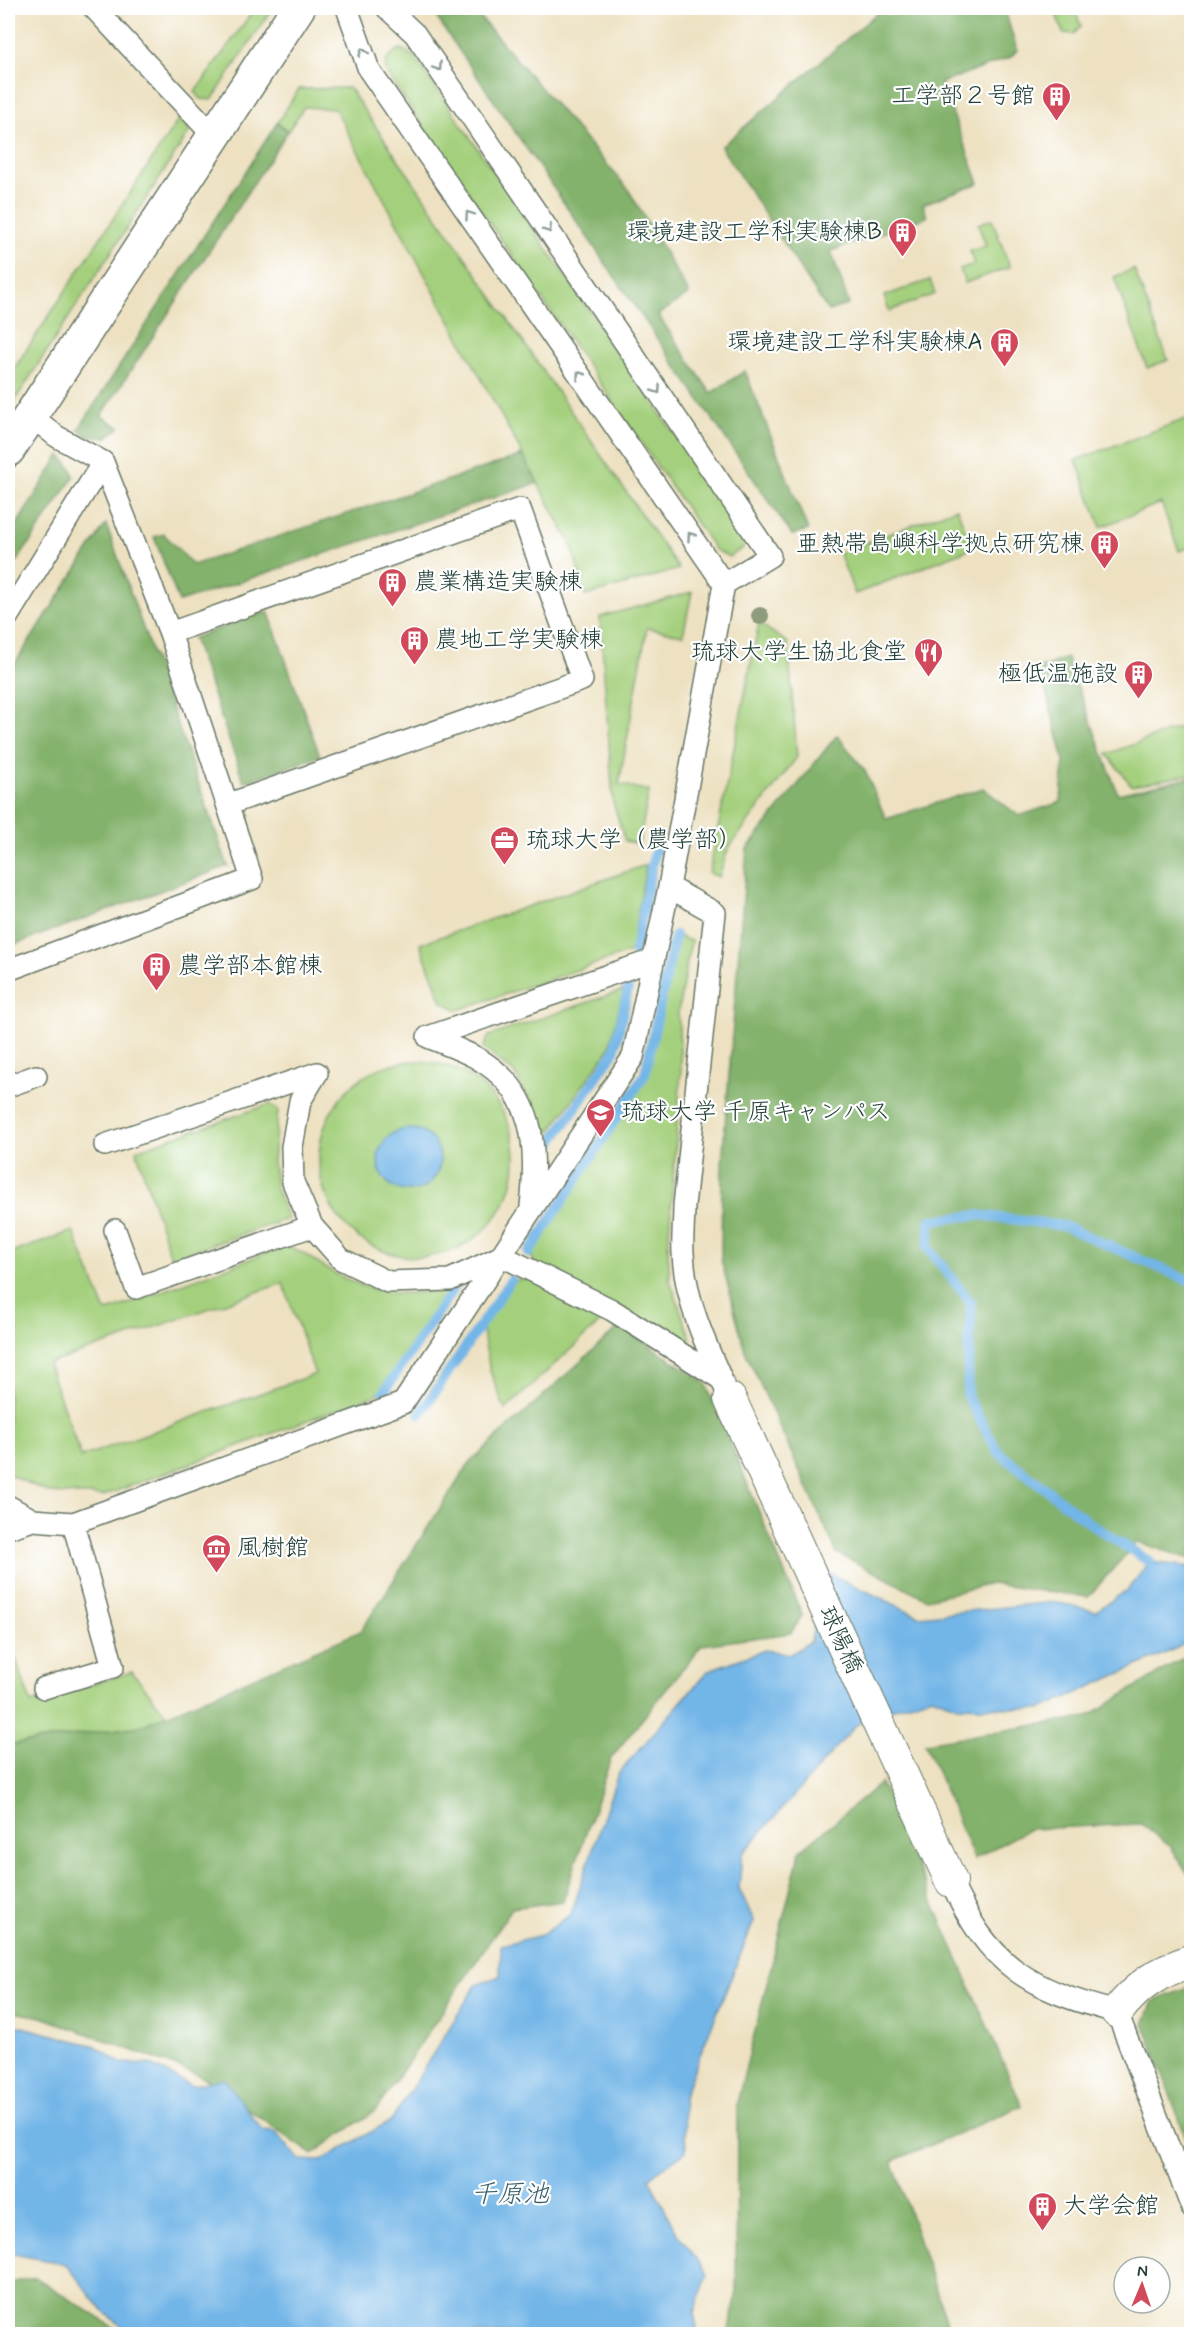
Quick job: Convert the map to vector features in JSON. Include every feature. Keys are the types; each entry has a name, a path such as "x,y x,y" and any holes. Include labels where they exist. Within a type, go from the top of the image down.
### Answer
{"street":[{"path":"8,450 298,8"},
{"name":"球陽橋","path":"726,1389 951,1881"},
{"path":"1117,2012 1132,1992 1158,1973 1191,1960"}],"lane":[{"path":"94,8 214,136"},
{"path":"8,1528 33,1520 73,1522 403,1403 633,1057 669,887 724,584 369,70 347,8"},
{"path":"387,8 416,34 770,556 724,584"},
{"path":"8,970 252,879 229,804 170,633 103,462 56,436 30,415"},
{"path":"8,616 103,462"},
{"path":"170,633 520,509 582,680 229,804"},
{"path":"669,887 715,913 684,1206 683,1253 687,1288 698,1323 726,1389"},
{"path":"530,1213 536,1166 531,1122 512,1084 476,1057 428,1037 653,960"},
{"path":"105,1145 317,1073 300,1101 292,1147 293,1182 312,1226 341,1259 388,1282 450,1280 502,1256"},
{"path":"8,1086 36,1076"},
{"path":"115,1230 136,1288 312,1226"},
{"path":"502,1256 612,1310 726,1389"},
{"path":"8,1506 33,1520"},
{"path":"44,1688 113,1667 73,1522"},
{"path":"951,1881 983,1941 1007,1967 1033,1983 1085,2004 1117,2012 1191,2208"}],"green space":[{"path":"255,8 271,10 212,100 201,99 195,92"},
{"path":"430,8 487,8 479,16 628,189 689,294 658,315 711,393 745,371 808,530 792,535"},
{"path":"883,8 1004,8 1017,50 1011,57 941,83 979,183 923,204 927,217 831,251 849,304 828,311 721,147"},
{"path":"1054,8 1074,8 1081,26 1074,34 1063,33"},
{"path":"401,49 414,56 742,532 743,548 729,557 715,550 387,74 386,62 393,53"},
{"path":"349,88 679,569 585,596 572,546 335,109 304,107 288,131 277,123 299,89"},
{"path":"180,117 190,131 8,411 8,378"},
{"path":"277,123 288,131 101,416 120,427 106,438 90,437 78,430"},
{"path":"992,219 1010,267 965,283 960,269 974,264 970,251 986,246 978,224"},
{"path":"1134,269 1168,360 1147,368 1114,277"},
{"path":"930,280 935,294 889,311 884,296"},
{"path":"1191,417 1191,547 1179,551 1161,503 1101,527 1076,460"},
{"path":"60,455 71,468 74,477 8,575 8,539"},
{"path":"523,455 538,483 179,602 154,537 164,534 193,565"},
{"path":"957,508 972,548 855,594 839,553"},
{"path":"106,524 228,866 8,947 8,674"},
{"path":"692,592 683,635 647,628 619,784 649,791 639,844 625,841 613,802 600,617"},
{"path":"268,611 320,756 244,782 193,638"},
{"path":"759,623 788,643 797,757 728,849 719,877 709,873"},
{"path":"1067,658 1118,794 1191,777 1191,1559 1137,1542 1088,1597 991,1584 927,1599 837,1553 745,1351 721,1259 722,1163 747,849 837,735 865,771 886,819 983,788 1019,816 1061,802 1064,760 1040,668"},
{"path":"1191,723 1191,774 1132,786 1107,754"},
{"path":"646,865 631,952 458,1010 442,1002 420,944"},
{"path":"675,935 691,941 678,1011 681,1070 668,1250 670,1281 691,1339 679,1344 536,1265 529,1253 645,1074"},
{"path":"624,990 609,1049 541,1144 531,1103 515,1074 483,1048 489,1036"},
{"path":"427,1061 455,1068 472,1077 487,1089 499,1104 508,1121 514,1140 514,1178 508,1197 499,1214 487,1229 472,1241 455,1250 436,1256 407,1257 379,1250 362,1241 347,1229 335,1214 326,1197 320,1178 319,1149 326,1121 335,1104 347,1089 362,1077 379,1068 398,1062"},
{"path":"270,1104 278,1110 273,1161 276,1188 288,1219 171,1258 136,1150"},
{"path":"73,1231 106,1312 285,1246 303,1253 346,1279 375,1290 418,1293 453,1289 384,1392 103,1496 50,1493 8,1474 8,1254","holes":["283,1283 315,1374 81,1457 48,1364"]},
{"path":"533,1279 608,1315 505,1410 490,1371 481,1323 511,1280"},
{"path":"620,1326 705,1382 802,1615 791,1633 702,1645 611,1758 563,1901 512,1908 376,2110 312,2154 199,2075 42,2017 8,2011 8,1745 141,1726 361,1631 470,1462"},
{"path":"13,1651 31,1703 132,1672 167,1715 141,1726 8,1745 8,1653"},
{"path":"1191,1653 1191,1878 1171,1847 1141,1824 1029,1829 974,1859 925,1743 1087,1717"},
{"path":"881,1783 1022,2106 892,2161 951,2334 728,2334 736,2298 737,2103 800,1851"},
{"path":"1191,1987 1191,2151 1144,2024 1153,2001"},
{"path":"35,2277 124,2334 14,2334 11,2283"}],"water":[{"path":"409,1129 421,1131 431,1138 438,1148 440,1160 438,1172 431,1182 421,1189 409,1191 397,1189 387,1182 380,1172 378,1160 380,1148 387,1138 397,1131"},
{"name":"千原池","path":"1150,1562 1191,1567 1191,1637 1179,1647 1041,1709 957,1706 932,1696 894,1708 856,1725 742,1854 739,1888 754,1921 683,2097 686,2151 649,2178 676,2231 708,2274 694,2312 698,2334 131,2334 102,2310 66,2264 8,2253 8,2014 18,2026 96,2046 121,2063 149,2064 192,2086 224,2078 262,2130 274,2131 300,2160 321,2161 392,2120 476,1985 500,1976 501,1945 542,1935 571,1914 618,1774 709,1670 765,1650 791,1654 811,1641 824,1571 919,1616 1054,1602 1096,1611 1127,1590"}],"waterway":[{"path":"635,952 656,845"},
{"path":"529,1253 645,1074 675,935"},
{"path":"550,1145 614,1052 628,989"},
{"path":"1150,1562 1091,1524 998,1452 967,1396 971,1303 928,1248 931,1220 978,1215 1064,1226 1192,1282"},
{"path":"420,1414 511,1280"},
{"path":"384,1392 453,1289"}],"place":[{"name":"工学部２号館","path":"1056,122"},
{"name":"環境建設工学科実験棟B","path":"903,258"},
{"name":"環境建設工学科実験棟A","path":"1004,368"},
{"name":"亜熱帯島嶼科学拠点研究棟","path":"1105,570"},
{"name":"農業構造実験棟","path":"393,608"},
{"name":"農地工学実験棟","path":"414,666"},
{"name":"琉球大学生協北食堂","path":"928,678"},
{"name":"極低温施設","path":"1139,700"},
{"name":"琉球大学（農学部）","path":"505,866"},
{"name":"農学部本館棟","path":"157,992"},
{"name":"琉球大学 千原キャンパス","path":"600,1138"},
{"name":"風樹館","path":"216,1574"},
{"name":"大学会館","path":"1042,2232"}]}
